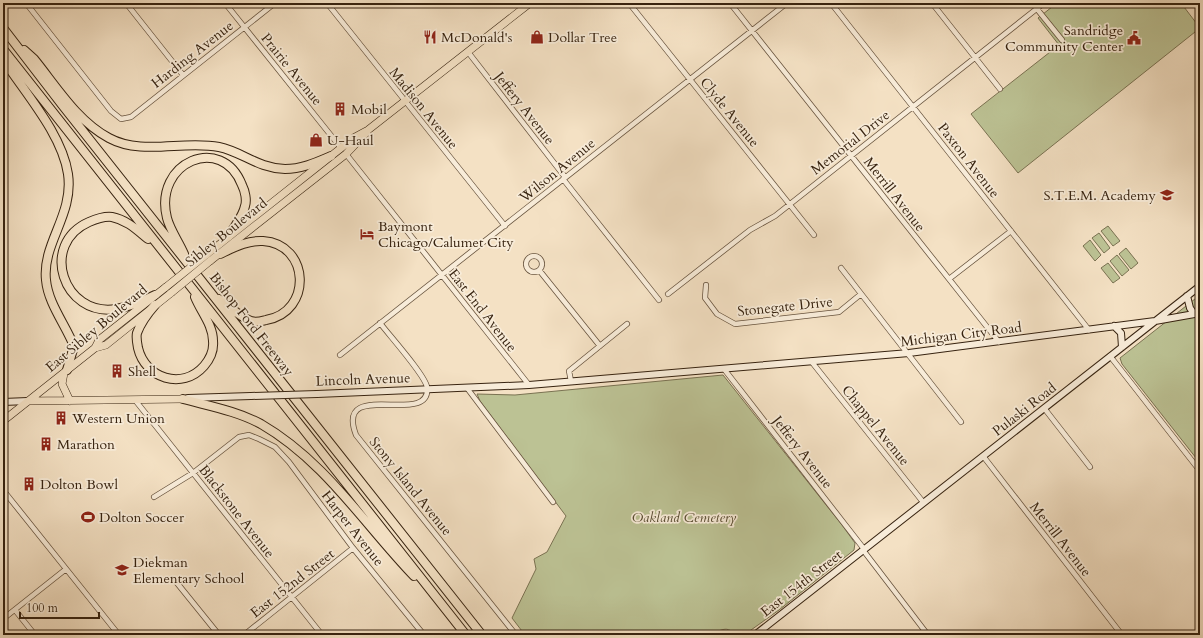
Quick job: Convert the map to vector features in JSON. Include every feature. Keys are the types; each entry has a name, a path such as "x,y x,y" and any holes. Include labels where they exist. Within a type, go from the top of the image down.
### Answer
{"highway":[{"name":"Bishop Ford Freeway","path":"3,28 482,635"},
{"path":"9,36 34,59 87,122 109,138 121,143 133,146 220,147 259,164 286,169 313,164 332,156"},
{"name":"Bishop Ford Freeway","path":"3,49 466,635"},
{"path":"3,59 50,128 60,146 68,174 68,202 46,265 46,280 49,294 74,346 66,371"},
{"path":"188,264 167,218 165,203 166,191 171,177 179,168 189,161 200,158 210,158 232,168 240,179 245,192 245,206 229,236"},
{"path":"155,295 133,305 115,310 100,309 86,305 75,296 67,285 62,273 61,261 64,247 77,229 96,219 106,217 113,217 131,224 161,248"},
{"path":"213,295 243,318 253,322 276,318 288,310 300,288 297,264 289,254 276,245 264,241 246,243 220,254"},
{"path":"155,305 142,322 136,334 140,355 151,371 162,376 172,379 183,379 194,374 209,359 214,342 208,322 191,287"},
{"path":"183,399 231,412 260,424 289,443 319,468 339,489 401,562 448,612"}],"main road":[{"name":"Sibley Boulevard","path":"208,258 220,254 346,154 368,130 530,3"},
{"name":"Sibley Boulevard","path":"95,348 106,345 171,293 229,236 355,137 368,130"},
{"name":"East Sibley Boulevard","path":"3,421 95,348 99,340 155,295 208,258"},
{"path":"66,371 62,384 70,401"},
{"name":"Lincoln Avenue","path":"28,401 183,399"}],"street":[{"name":"Harding Avenue","path":"26,3 110,111 121,119 131,117 275,3"},
{"path":"126,3 183,76"},
{"name":"Prairie Avenue","path":"225,3 341,148"},
{"name":"Madison Avenue","path":"327,3 505,226"},
{"name":"Clyde Avenue","path":"629,3 814,235"},
{"name":"Merrill Avenue","path":"730,3 999,342"},
{"name":"Wilson Avenue","path":"340,355 787,3"},
{"name":"Paxton Avenue","path":"831,3 1089,330"},
{"path":"932,3 1000,89"},
{"name":"Memorial Drive","path":"668,294 750,230 774,216 1044,3"},
{"path":"1037,9 1062,40"},
{"name":"Jeffery Avenue","path":"468,52 659,300"},
{"name":"East End Avenue","path":"346,154 529,385"},
{"path":"949,279 1011,231"},
{"path":"841,268 909,353 961,422"},
{"path":"539,270 600,346"},
{"name":"Stonegate Drive","path":"706,285 705,298 717,314 735,324 839,312 861,294"},
{"name":"Pulaski Road","path":"864,549 1200,286"},
{"path":"1187,296 1190,308 1197,314"},
{"name":"Michigan City Road","path":"724,369 909,353 1089,330 1197,314"},
{"path":"380,323 426,382 427,389"},
{"path":"571,381 569,371 627,324"},
{"path":"1114,326 1121,333 1122,347"},
{"path":"1110,356 1200,471"},
{"name":"Chappel Avenue","path":"811,361 924,502"},
{"name":"Jeffery Avenue","path":"724,369 864,549"},
{"name":"Lincoln Avenue","path":"183,399 529,385 724,369"},
{"path":"467,388 553,502"},
{"name":"Stony Island Avenue","path":"427,389 424,400 415,404 368,405 359,407 354,415 353,427 356,435 516,635"},
{"name":"Blackstone Avenue","path":"135,400 322,635"},
{"name":"Lincoln Avenue","path":"3,402 28,401"},
{"path":"1044,408 1090,467"},
{"name":"Harper Avenue","path":"193,473 240,437 249,435 275,447 289,462 353,548 424,635"},
{"name":"Merrill Avenue","path":"983,456 1122,635"},
{"path":"154,497 193,473"},
{"path":"3,490 119,635"},
{"name":"East 152nd Street","path":"244,635 353,548"},
{"path":"864,549 928,635"},
{"name":"East 154th Street","path":"755,635 864,549"},
{"path":"3,619 66,570"},
{"path":"177,583 218,635"},
{"path":"15,610 35,635"},
{"path":"721,635 729,635"}],"green space":[{"path":"1057,3 1181,3 1200,28 1018,173 971,114 1059,45 1038,18"},
{"path":"1108,226 1120,241 1113,246 1101,231"},
{"path":"1099,233 1110,248 1104,253 1092,238"},
{"path":"1090,240 1101,255 1095,261 1083,246"},
{"path":"1126,248 1138,263 1131,269 1119,254"},
{"path":"1117,255 1129,270 1122,276 1110,261"},
{"path":"1108,263 1120,278 1113,283 1101,268"},
{"path":"1200,295 1200,463 1122,364 1120,358"},
{"name":"Oakland Cemetery","path":"723,375 842,525 855,543 854,550 779,610 744,635 727,629 710,635 525,635 512,618 536,569 534,559 547,552 566,516 480,401 477,394 515,395"}],"place":[{"name":"McDonald's","path":"430,37"},
{"name":"Dollar Tree","path":"537,37"},
{"name":"Sandridge Community Center","path":"1134,38"},
{"name":"Mobil","path":"340,109"},
{"name":"U-Haul","path":"316,140"},
{"name":"S.T.E.M. Academy","path":"1167,195"},
{"name":"Baymont Chicago/Calumet City","path":"367,234"},
{"name":"Shell","path":"117,371"},
{"name":"Western Union","path":"61,418"},
{"name":"Marathon","path":"46,444"},
{"name":"Dolton Bowl","path":"29,484"},
{"name":"Dolton Soccer","path":"88,517"},
{"name":"Diekman Elementary School","path":"122,570"}]}
